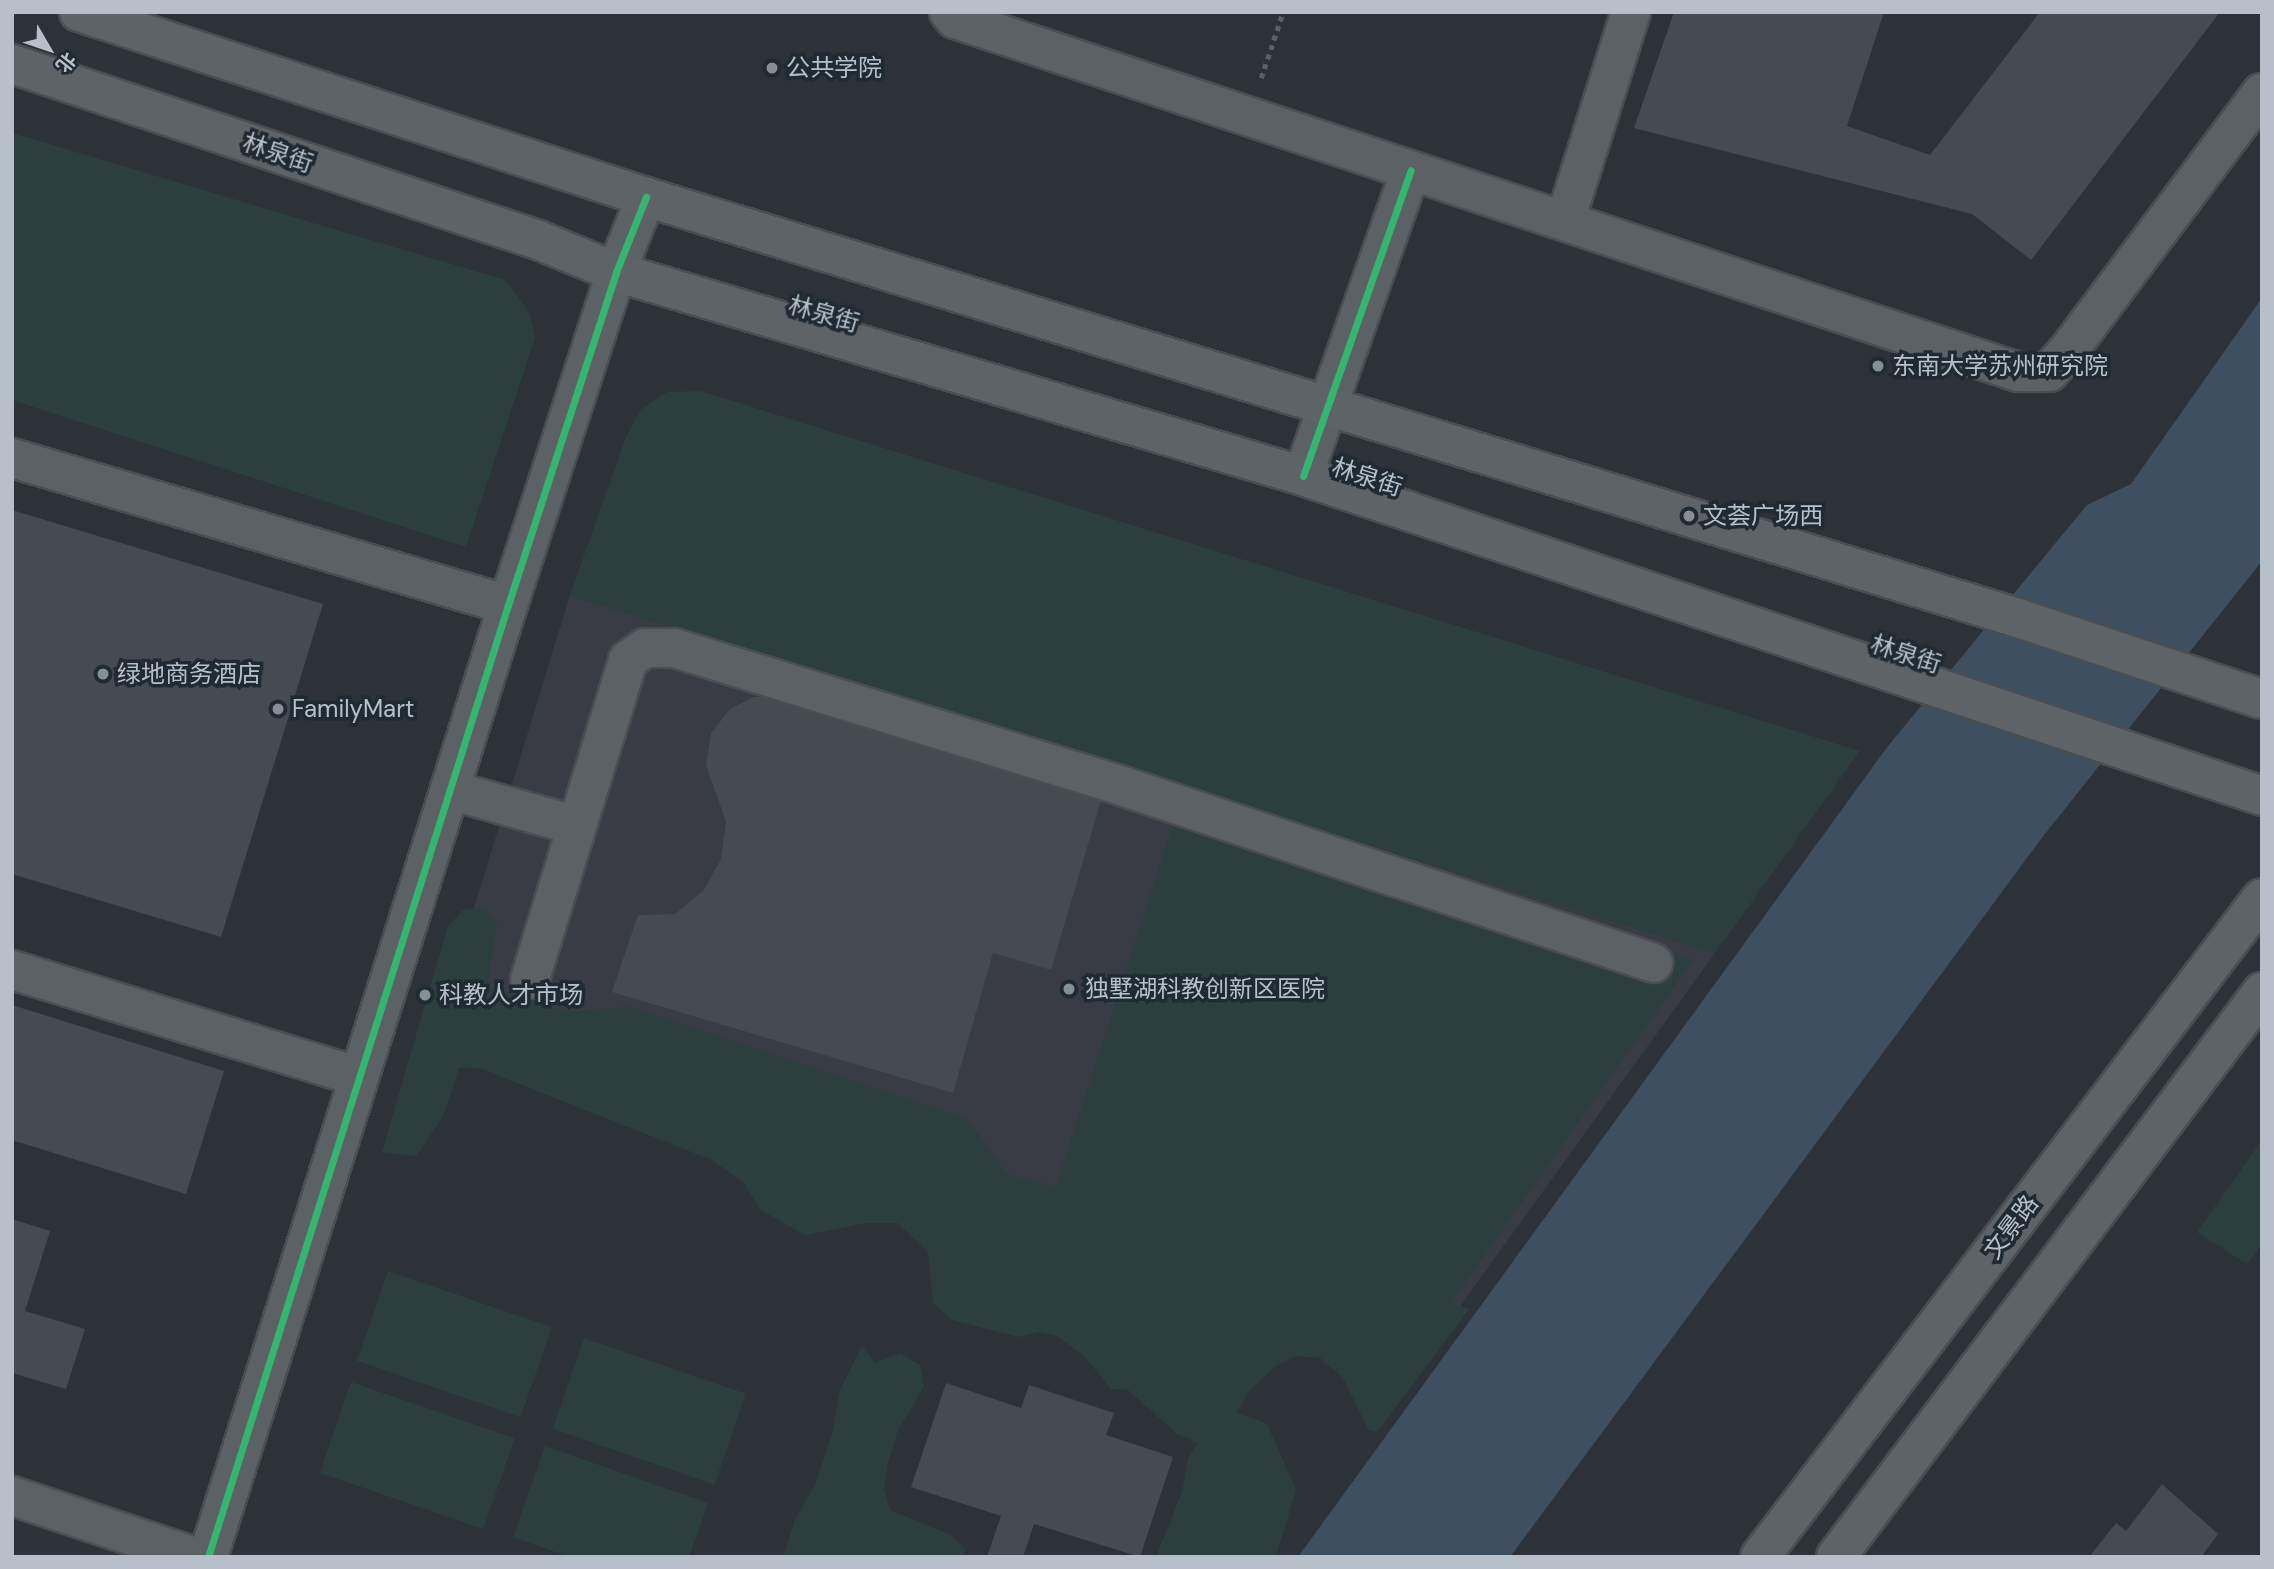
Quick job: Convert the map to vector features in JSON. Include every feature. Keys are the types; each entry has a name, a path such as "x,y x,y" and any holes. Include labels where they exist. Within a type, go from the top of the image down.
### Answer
{"main road":[{"path":"79,12 646,197 2018,618 2262,699"},
{"name":"林泉街","path":"12,64 538,240 616,272 1303,476 1980,699 2262,796"},
{"name":"文景路","path":"1760,1557 2262,898"},
{"path":"1836,1557 2262,992"}],"street":[{"path":"949,12 955,19 2018,372 2049,372 2262,93"},
{"path":"1565,221 1631,12"},
{"path":"1303,476 1325,404 1411,170"},
{"path":"208,1557 508,605 616,272 646,197"},
{"path":"12,458 508,605"},
{"path":"530,979 628,660 645,648 674,648 1122,786 1653,963"},
{"path":"450,790 577,826"},
{"path":"12,970 359,1077"},
{"path":"12,1496 195,1557"}],"path":[{"path":"1248,116 1283,12"}],"shaded area":[{"name":"独墅湖科教创新区医院","path":"570,595 1715,953 1443,1330 438,1025"}],"green space":[{"path":"12,133 505,280 529,311 535,338 466,547 12,400"},
{"path":"700,391 1860,751 1715,953 570,595 626,437 641,409 667,392"},
{"path":"1181,800 1693,960 1451,1303 1469,1309 1377,1432 1368,1429 1343,1378 1320,1358 1296,1356 1276,1366 1251,1389 1237,1412 1267,1424 1296,1490 1276,1557 1156,1557 1182,1492 1188,1458 1198,1443 1177,1434 1128,1390 1111,1389 1084,1356 1057,1336 1038,1332 1018,1337 952,1320 933,1303 928,1252 898,1223 866,1223 805,1235 761,1210 744,1183 712,1160 479,1068 459,1068 444,1114 417,1156 382,1152 448,926 463,910 486,908 497,924 487,987 565,1012 629,1007 968,1119 1007,1174 1056,1187"},
{"path":"2262,1140 2262,1244 2247,1264 2197,1232"},
{"path":"388,1271 552,1327 521,1417 357,1361"},
{"path":"584,1338 746,1394 714,1484 553,1429"},
{"path":"862,1346 875,1363 900,1353 920,1365 924,1387 898,1430 888,1463 884,1489 890,1510 951,1535 965,1549 963,1557 783,1557 795,1519 814,1487 832,1434 840,1390"},
{"path":"351,1382 515,1438 483,1529 320,1473"},
{"path":"545,1446 708,1503 689,1557 570,1557 513,1537"}],"water":[{"path":"2262,298 2262,561 2041,839 1510,1557 1298,1557 1888,746 2087,505 2131,484"}],"building":[{"path":"1674,12 1884,12 1847,126 1930,155 2040,12 2220,12 2031,260 1972,214 1634,128"},
{"path":"12,510 323,604 221,937 12,874"},
{"path":"753,697 780,697 1104,790 1051,970 993,953 953,1093 612,992 638,915 675,914 704,890 721,859 726,822 706,765 711,733 730,709"},
{"path":"12,1005 224,1071 186,1194 12,1140"},
{"path":"12,1219 50,1231 25,1311 85,1329 66,1389 12,1373"},
{"path":"946,1383 1021,1408 1029,1385 1114,1413 1106,1435 1173,1457 1140,1557 1034,1524 1023,1557 987,1557 1001,1516 911,1487"},
{"path":"2162,1484 2218,1534 2201,1557 2089,1557 2116,1523 2126,1531"}],"cycle path":[{"path":"1303,476 1411,170"},
{"path":"208,1557 508,605 616,272 646,197"}],"place":[{"name":"公共学院","path":"772,68"},
{"name":"东南大学苏州研究院","path":"1878,366"},
{"name":"文荟广场西","path":"1689,516"},
{"name":"绿地商务酒店","path":"103,674"},
{"name":"FamilyMart","path":"278,709"},
{"name":"独墅湖科教创新区医院","path":"1069,989"},
{"name":"科教人才市场","path":"425,995"}]}
